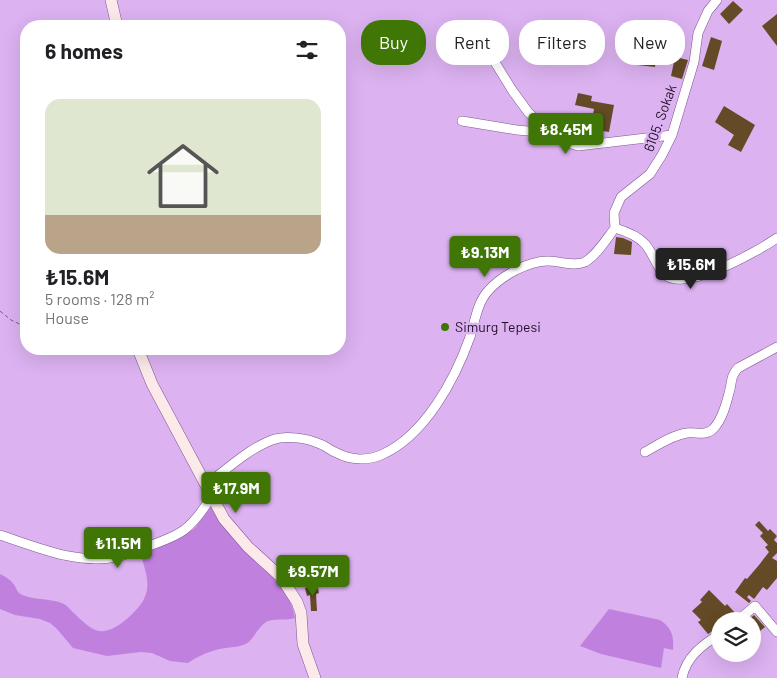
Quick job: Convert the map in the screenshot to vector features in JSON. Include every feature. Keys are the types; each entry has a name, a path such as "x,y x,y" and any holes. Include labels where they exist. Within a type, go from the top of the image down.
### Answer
{"street":[{"path":"111,0 116,20"},
{"name":"6105. Sokak","path":"615,228 614,212 621,197 653,169 672,134 694,62 698,33 708,11 717,0"},
{"path":"497,65 528,112 550,133 562,141 578,146 672,134"},
{"path":"462,121 550,133"},
{"path":"206,485 244,456 273,440 290,438 306,440 320,444 337,454 365,459 380,455 398,445 425,418 444,392 458,368 478,309 488,290 514,272 532,264 547,261 583,263 589,259 615,228 626,231 645,244 666,276 672,279 685,280 749,256 777,238"},
{"path":"645,452 671,438 686,433 706,433 713,429 720,419 733,374 738,368 777,347"},
{"path":"140,355 152,384 206,485 211,498 234,532 281,577 291,590 301,613 303,644 315,678"},
{"path":"0,535 76,558 90,559 118,556 180,534 196,520 211,498"},
{"path":"747,612 755,606 776,627"},
{"path":"682,678 685,665 691,657 711,641"}],"path":[{"path":"0,311 20,324"}],"shaded area":[{"path":"211,507 236,542 279,585 292,606 295,618 268,621 261,626 247,643 212,651 188,663 170,661 152,653 141,652 107,656 73,648 50,623 40,619 15,615 0,609 0,574 10,580 18,592 23,595 64,604 83,622 97,631 110,630 125,621 142,603 145,596 147,576 140,553 186,534 195,528"},
{"path":"609,609 660,620 670,629 673,650 664,648 661,668 601,654 580,646"}],"building":[{"path":"733,1 743,10 729,24 720,14"},
{"path":"777,14 777,46 762,26"},
{"path":"711,37 722,41 714,70 702,66"},
{"path":"685,59 688,60 682,79 671,76 673,65 685,65"},
{"path":"637,65 655,65 655,67"},
{"path":"578,93 592,96 591,101 614,105 609,132 590,129 594,109 575,105"},
{"path":"724,106 755,125 741,152 728,145 734,135 715,122"},
{"path":"616,237 632,242 631,255 614,254"},
{"path":"759,521 768,531 770,529 777,536 774,540 777,543 777,553 772,558 777,561 777,578 767,590 763,587 754,599 749,595 747,597 751,601 749,603 735,592 769,552 765,547 768,545 760,536 763,533 755,525"},
{"path":"317,585 319,593 316,594 317,611 311,611 310,595 307,596 305,588"},
{"path":"709,590 725,606 727,604 734,612 711,612 711,632 708,634 698,622 701,620 692,611 702,602 700,600"}],"place":[{"name":"Simurg Tepesi","path":"445,327"}]}
